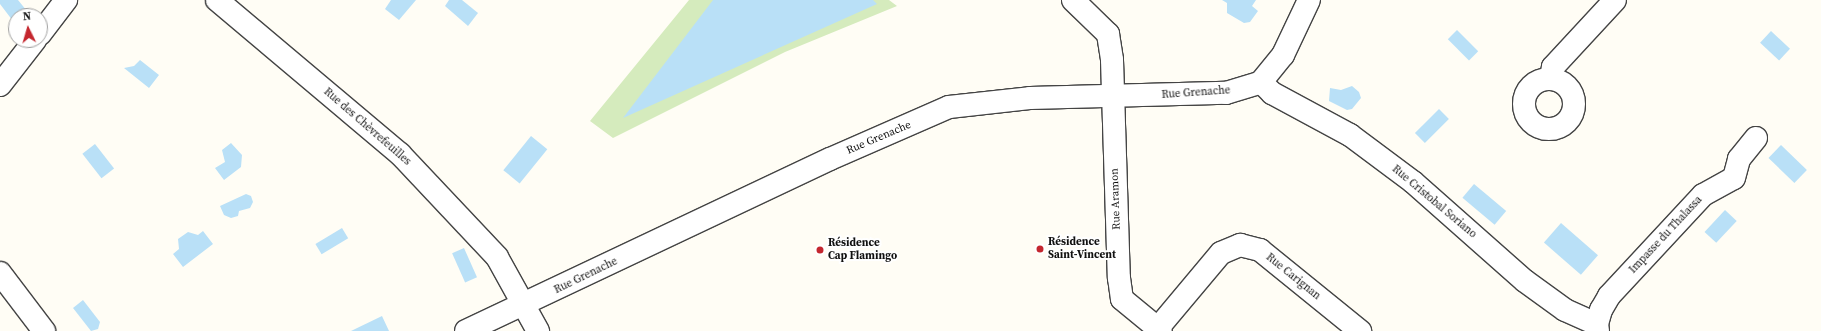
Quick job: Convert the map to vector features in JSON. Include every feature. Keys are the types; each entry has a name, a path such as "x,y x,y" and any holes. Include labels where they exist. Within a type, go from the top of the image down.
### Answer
{"street":[{"path":"48,24 66,0"},
{"name":"Rue des Chèvrefeuilles","path":"217,0 400,154 497,257 525,304 538,331"},
{"name":"Rue Aramon","path":"1073,0 1108,34 1112,96 1119,278 1122,298 1159,330"},
{"path":"1261,82 1283,55 1309,0"},
{"path":"1551,79 1553,67 1615,0"},
{"path":"0,85 29,48"},
{"name":"Rue Grenache","path":"466,331 830,159 949,107 1030,98 1226,93 1261,82"},
{"name":"Rue Cristobal Soriano","path":"1261,82 1272,93 1363,144 1413,182 1506,264 1565,310 1597,328"},
{"name":"Impasse du Thalassa","path":"1597,328 1609,296 1703,195 1734,178 1738,159 1756,138"},
{"name":"Rue Carignan","path":"1159,330 1221,253 1240,245 1260,250 1360,331"},
{"path":"0,273 44,331"}],"green space":[{"path":"689,0 889,0 897,6 785,52 613,138 590,121"}],"water":[{"path":"0,0 18,0 24,8 8,8 8,14 0,4"},
{"path":"391,0 416,0 399,20 385,9"},
{"path":"449,0 462,0 478,13 468,26 445,6"},
{"path":"713,0 873,0 877,4 623,118"},
{"path":"1222,0 1256,0 1252,6 1258,11 1250,22 1244,23 1227,13 1227,3"},
{"path":"1457,30 1478,51 1469,60 1448,39"},
{"path":"1771,31 1790,49 1779,60 1760,43"},
{"path":"140,60 159,75 149,88 124,68 134,66"},
{"path":"1352,86 1359,92 1361,98 1352,109 1347,110 1329,101 1330,88 1341,90"},
{"path":"1439,109 1449,119 1425,143 1415,133"},
{"path":"531,136 547,149 520,183 503,170"},
{"path":"231,143 242,155 241,167 224,180 215,168 225,162 222,150"},
{"path":"95,144 114,168 101,178 82,154"},
{"path":"1781,145 1807,170 1794,183 1768,158"},
{"path":"1474,184 1506,211 1495,225 1462,198"},
{"path":"246,194 251,196 253,202 250,208 239,211 238,216 231,218 224,215 220,206"},
{"path":"1725,210 1737,221 1716,243 1705,232"},
{"path":"1561,223 1598,255 1581,275 1544,243"},
{"path":"342,228 348,238 322,254 315,244"},
{"path":"203,231 213,244 183,267 173,254 179,249 178,239 188,232 198,235"},
{"path":"464,248 477,277 465,283 452,253"},
{"path":"83,300 100,322 98,329 91,331 73,308"},
{"path":"382,316 389,331 351,331"}],"place":[{"name":"Résidence Saint-Vincent","path":"1040,249"},
{"name":"Résidence Cap Flamingo","path":"820,250"}]}
